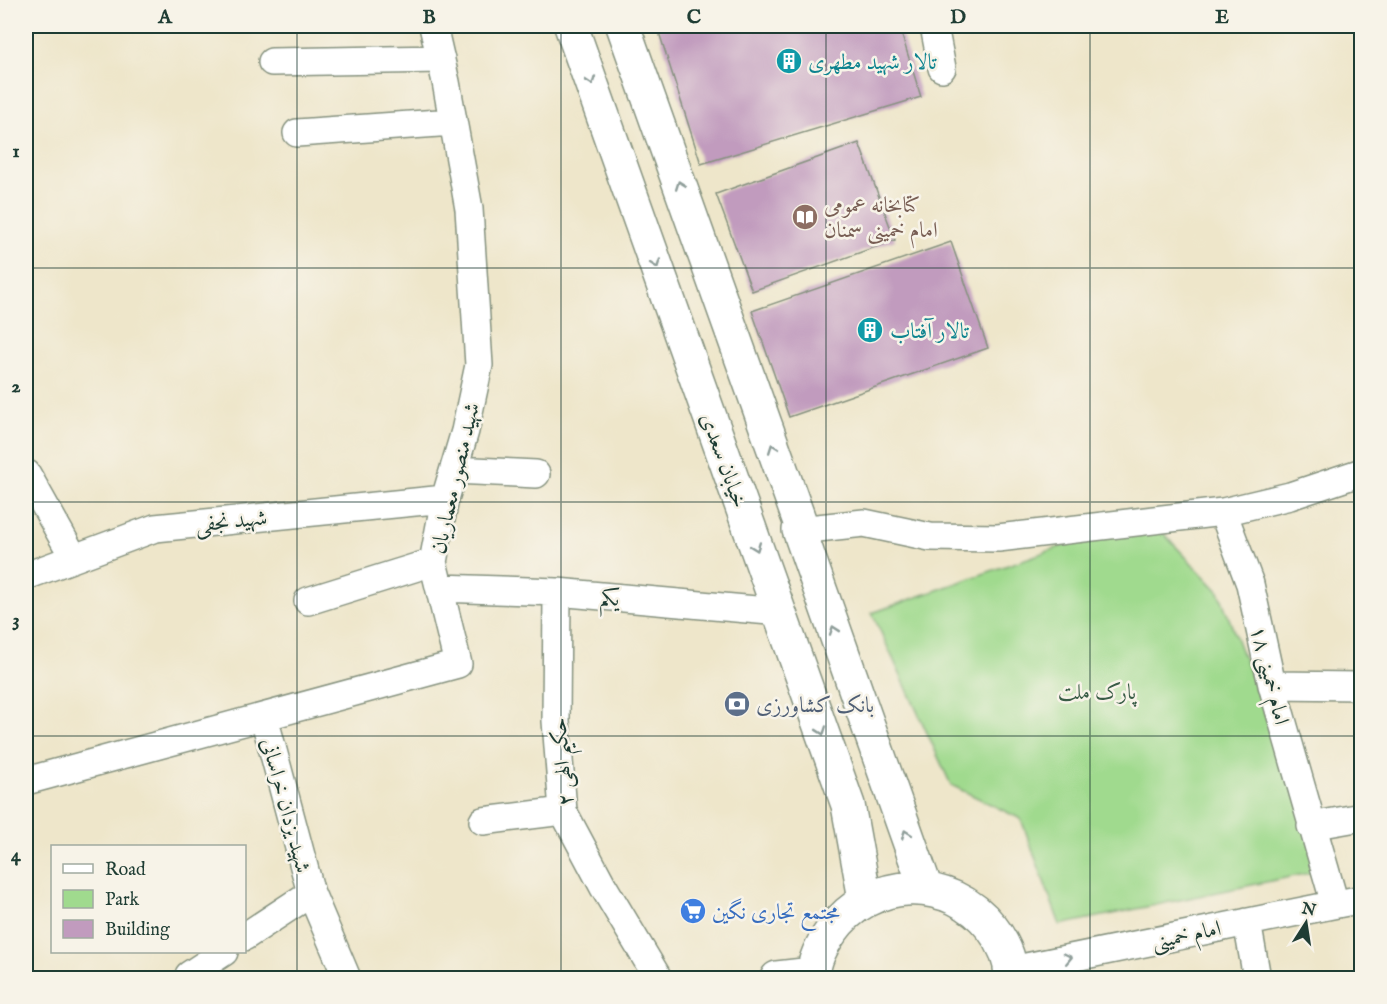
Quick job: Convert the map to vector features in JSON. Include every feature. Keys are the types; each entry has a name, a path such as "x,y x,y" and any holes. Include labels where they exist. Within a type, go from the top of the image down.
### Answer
{"main road":[{"name":"خیابان سعدی","path":"571,26 848,805 865,899"},
{"path":"623,26 802,528 799,530 926,889"},
{"path":"804,680 827,684 835,681 845,663"},
{"path":"777,978 813,976 822,944 840,918 865,899 894,889 926,889 956,897 982,915 1001,940 1011,974"}],"street":[{"name":"شهید منصور معماریان","path":"26,781 458,664 433,562 445,500 465,431 479,365 469,209 433,26"},
{"path":"934,26 942,68"},
{"path":"272,62 441,59"},
{"path":"297,133 453,122"},
{"path":"454,470 536,474"},
{"path":"799,530 864,523 930,537 998,538 1223,512 1290,496 1362,472"},
{"path":"27,474 74,558"},
{"name":"شهید نجفی","path":"26,576 155,528 445,500"},
{"name":"امام خمینی ۱۸","path":"1223,512 1250,584 1272,685 1335,904"},
{"path":"308,601 433,562"},
{"name":"یکم","path":"440,588 557,592 779,612"},
{"name":"حکیم الهی ۲","path":"557,592 556,721 563,811 603,886 658,978"},
{"path":"1272,685 1362,686"},
{"name":"شهید یزدان خراسانی","path":"264,717 311,893 347,978"},
{"path":"483,821 563,811"},
{"path":"1311,826 1362,817"},
{"path":"246,937 311,893"},
{"name":"امام خمینی","path":"1011,974 1362,899"},
{"path":"1247,922 1257,978"},
{"path":"189,975 221,953"}],"green space":[{"name":"پارک ملت","path":"1147,516 1219,592 1324,870 1060,925 1021,819 951,785 872,613"}],"building":[{"name":"تالار شهید مطهری","path":"657,26 899,26 921,97 701,164"},
{"name":"کتابخانه عمومی امام خمینی سمنان","path":"859,143 895,240 752,291 716,194"},
{"name":"تالار آفتاب","path":"951,242 988,348 789,417 752,311"}],"place":[{"name":"تالار شهید مطهری","path":"789,61"},
{"name":"کتابخانه عمومی امام خمینی سمنان","path":"805,217"},
{"name":"تالار آفتاب","path":"870,330"},
{"name":"بانک کشاورزی","path":"737,704"},
{"name":"مجتمع تجاری نگین","path":"693,911"}]}
